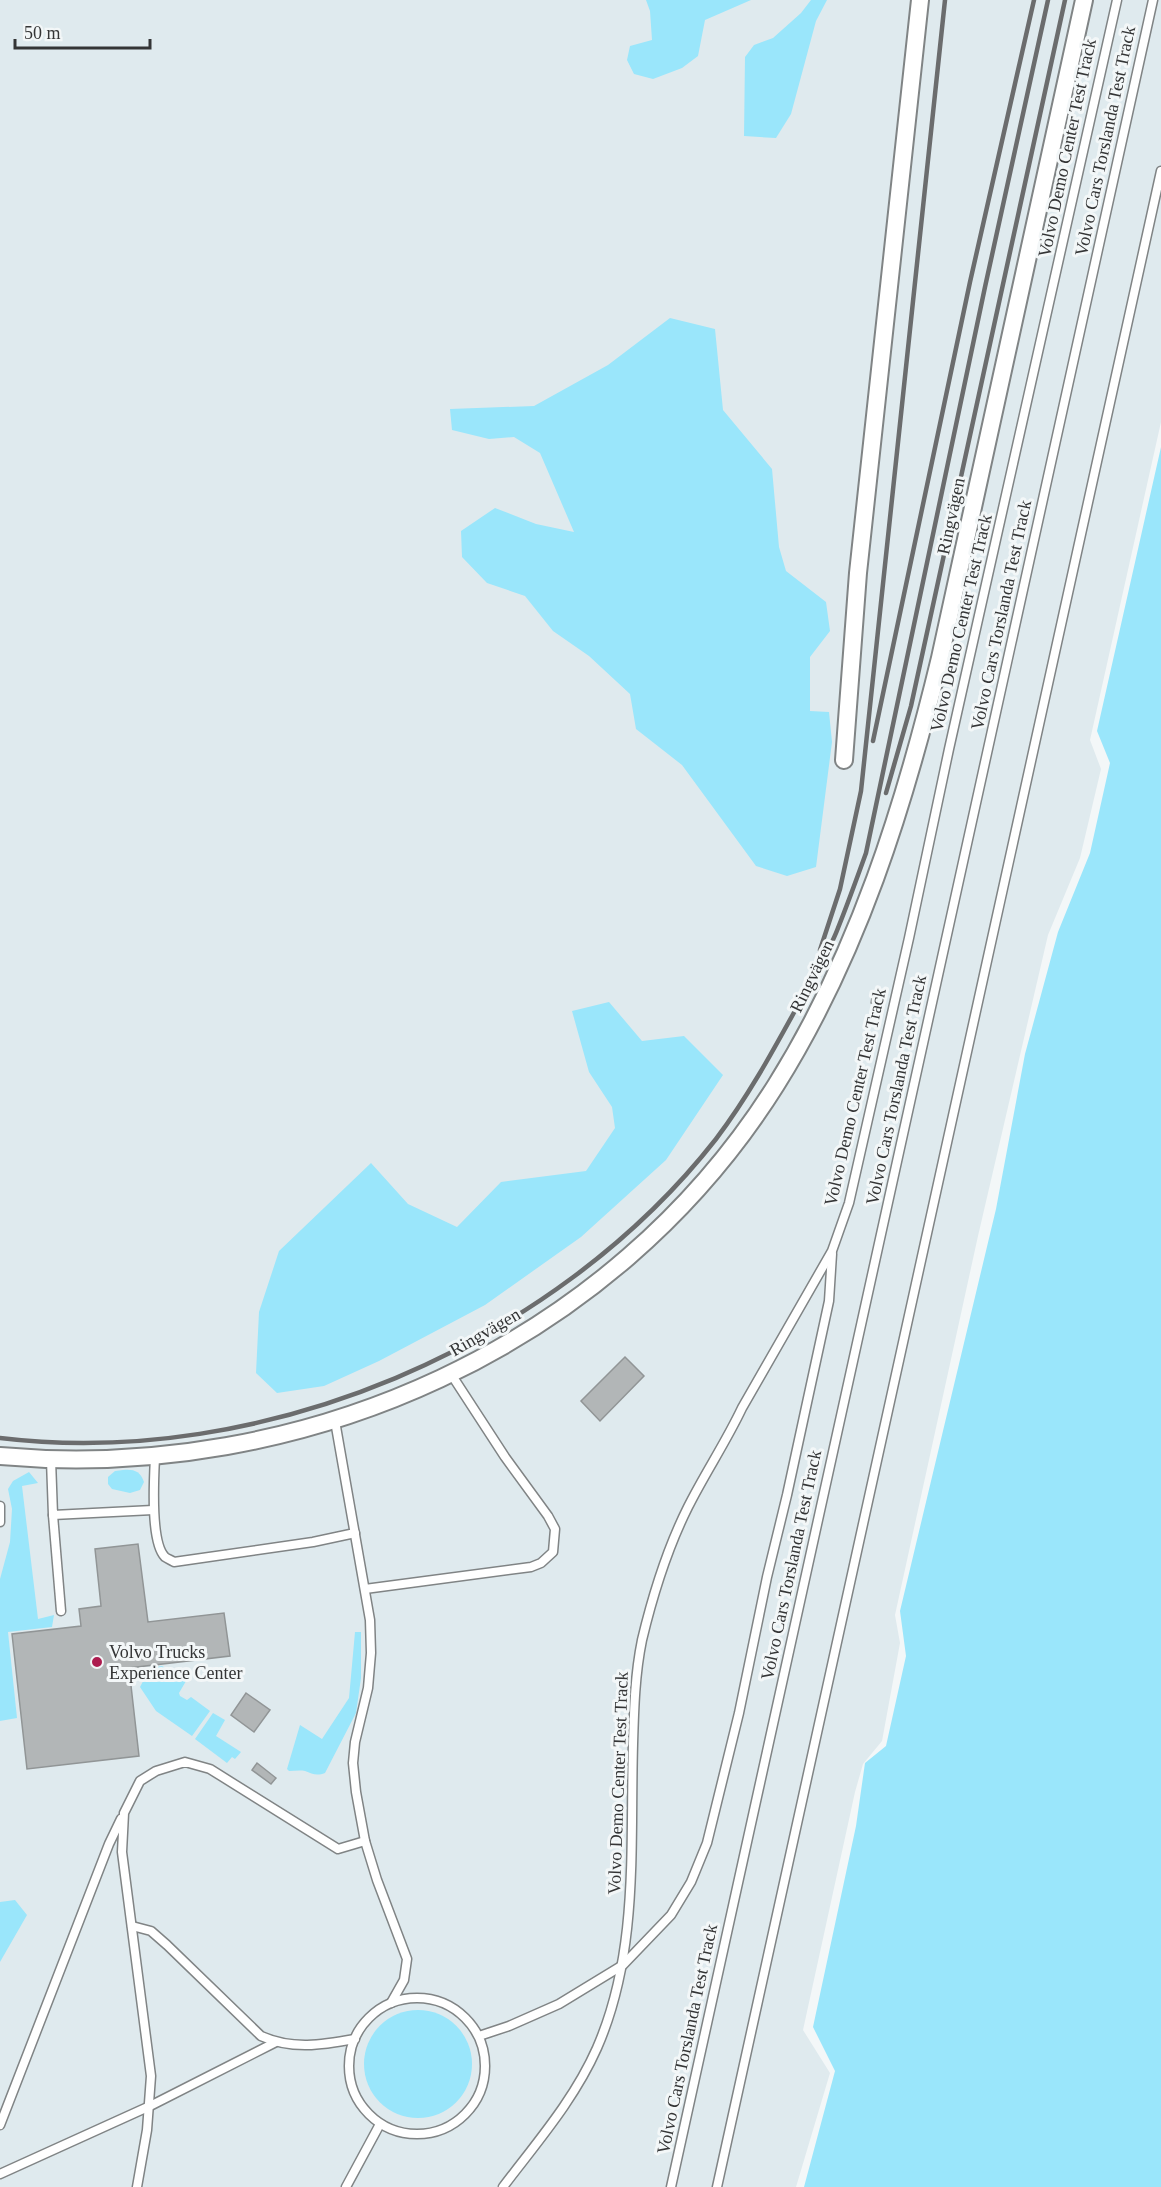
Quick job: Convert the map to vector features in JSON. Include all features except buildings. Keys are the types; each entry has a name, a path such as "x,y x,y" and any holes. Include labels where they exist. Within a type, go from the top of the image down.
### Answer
{"street":[{"path":"844,760 860,561 920,0"},
{"name":"Ringvägen","path":"0,1456 51,1460 110,1460 235,1446 335,1421 389,1402 495,1351 540,1323 601,1278 659,1227 706,1179 742,1133 774,1088 822,1003 851,941 888,846 917,753 940,658 1084,0"}],"lane":[{"name":"Volvo Demo Center Test Track","path":"503,2187 569,2101 583,2076 602,2036 623,1965 630,1911 637,1668 658,1579 682,1520 709,1466 732,1430 742,1408 832,1251 849,1203 1117,0"},
{"name":"Volvo Cars Torslanda Test Track","path":"671,2187 1153,0"},
{"path":"717,2187 1161,171"},
{"name":"Volvo Demo Center Test Track","path":"479,2036 509,2026 559,2004 623,1965 676,1908 691,1882 706,1843 737,1724 767,1577 830,1301 832,1251"},
{"path":"364,1589 531,1567 541,1563 553,1552 555,1529 548,1516 505,1457 451,1374"},
{"path":"335,1421 370,1620 371,1653 368,1688 355,1742 353,1763 356,1792 365,1841 376,1880 407,1959 404,1980 391,2003"},
{"path":"154,1456 153,1510 159,1546 164,1556 174,1562 313,1542 355,1533"},
{"path":"51,1460 61,1611"},
{"path":"0,1506 0,1522"},
{"path":"53,1515 153,1510"},
{"path":"0,2125 109,1844 140,1781 156,1771 185,1762 210,1769 338,1849 365,1841"},
{"path":"124,1813 122,1852 150,2064 150,2106 137,2187"},
{"path":"132,1926 151,1931 261,2036 291,2046 319,2045 355,2039"},
{"path":"416,1998 441,2002 463,2016 479,2036 485,2059 484,2082 467,2113 448,2127 425,2134 402,2133 380,2124 363,2107 352,2086 349,2062 355,2039 369,2018 391,2003 416,1998"},
{"path":"0,2174 150,2106 276,2042"},
{"path":"346,2187 380,2124"}],"shaded area":[{"path":"0,0 1161,0 1161,422 1090,740 1101,769 1080,858 1048,935 978,1236 895,1615 900,1643 882,1741 863,1764 855,1792 803,2030 830,2073 796,2187 0,2187"},
{"path":"646,0 751,0 705,20 698,56 682,68 653,79 634,74 627,60 630,46 652,40 650,11"},
{"path":"811,0 827,0 816,21 791,114 776,138 744,136 745,57 754,45 773,38 801,13"},
{"path":"670,318 715,329 723,410 772,469 779,547 786,571 826,602 830,631 810,657 810,711 829,712 832,742 816,867 787,876 756,866 682,765 636,729 630,694 589,656 553,631 525,596 487,583 462,557 461,531 495,508 536,524 574,532 540,453 514,437 489,439 452,430 450,409 534,406 608,365"},
{"path":"1161,447 1161,2187 804,2187 835,2071 813,2027 856,1826 865,1763 886,1746 906,1656 900,1611 996,1209 1025,1054 1058,932 1090,853 1110,763 1097,731"},
{"path":"609,1002 642,1041 684,1036 723,1075 666,1160 581,1237 485,1305 379,1361 324,1386 277,1393 256,1373 259,1312 279,1251 371,1163 408,1204 457,1227 501,1182 586,1171 615,1128 612,1107 589,1072 572,1011"},
{"path":"133,1470 141,1475 144,1482 140,1490 130,1493 112,1489 108,1484 108,1477 115,1471"},
{"path":"29,1472 38,1483 22,1486 38,1619 54,1615 52,1627 8,1632 17,1718 0,1721 0,1579 10,1542 12,1509 8,1489 13,1481"},
{"path":"355,1632 361,1632 361,1678 356,1713 325,1773 289,1771 287,1769 300,1725 322,1739 349,1698"},
{"path":"162,1666 186,1681 179,1693 180,1696 187,1700 191,1697 210,1711 192,1736 156,1711 140,1687 150,1668"},
{"path":"213,1713 225,1720 216,1736 241,1752 227,1763 195,1739"},
{"path":"15,1900 27,1915 0,1962 0,1902"},
{"path":"418,2010 439,2014 456,2026 468,2043 472,2064 468,2085 456,2102 439,2114 418,2118 397,2114 380,2102 368,2085 364,2064 368,2043 380,2026 397,2014"}],"railway":[{"path":"820,950 840,889 861,791 945,0"},
{"path":"873,741 970,282 1034,0"},
{"path":"0,1438 99,1443 200,1434 299,1412 396,1378 487,1333 573,1278 649,1213 716,1139 762,1070 826,955 866,853 1048,0"},
{"path":"886,793 911,706 1065,0"}],"place":[{"name":"Volvo Trucks Experience Center","path":"97,1662"}]}
